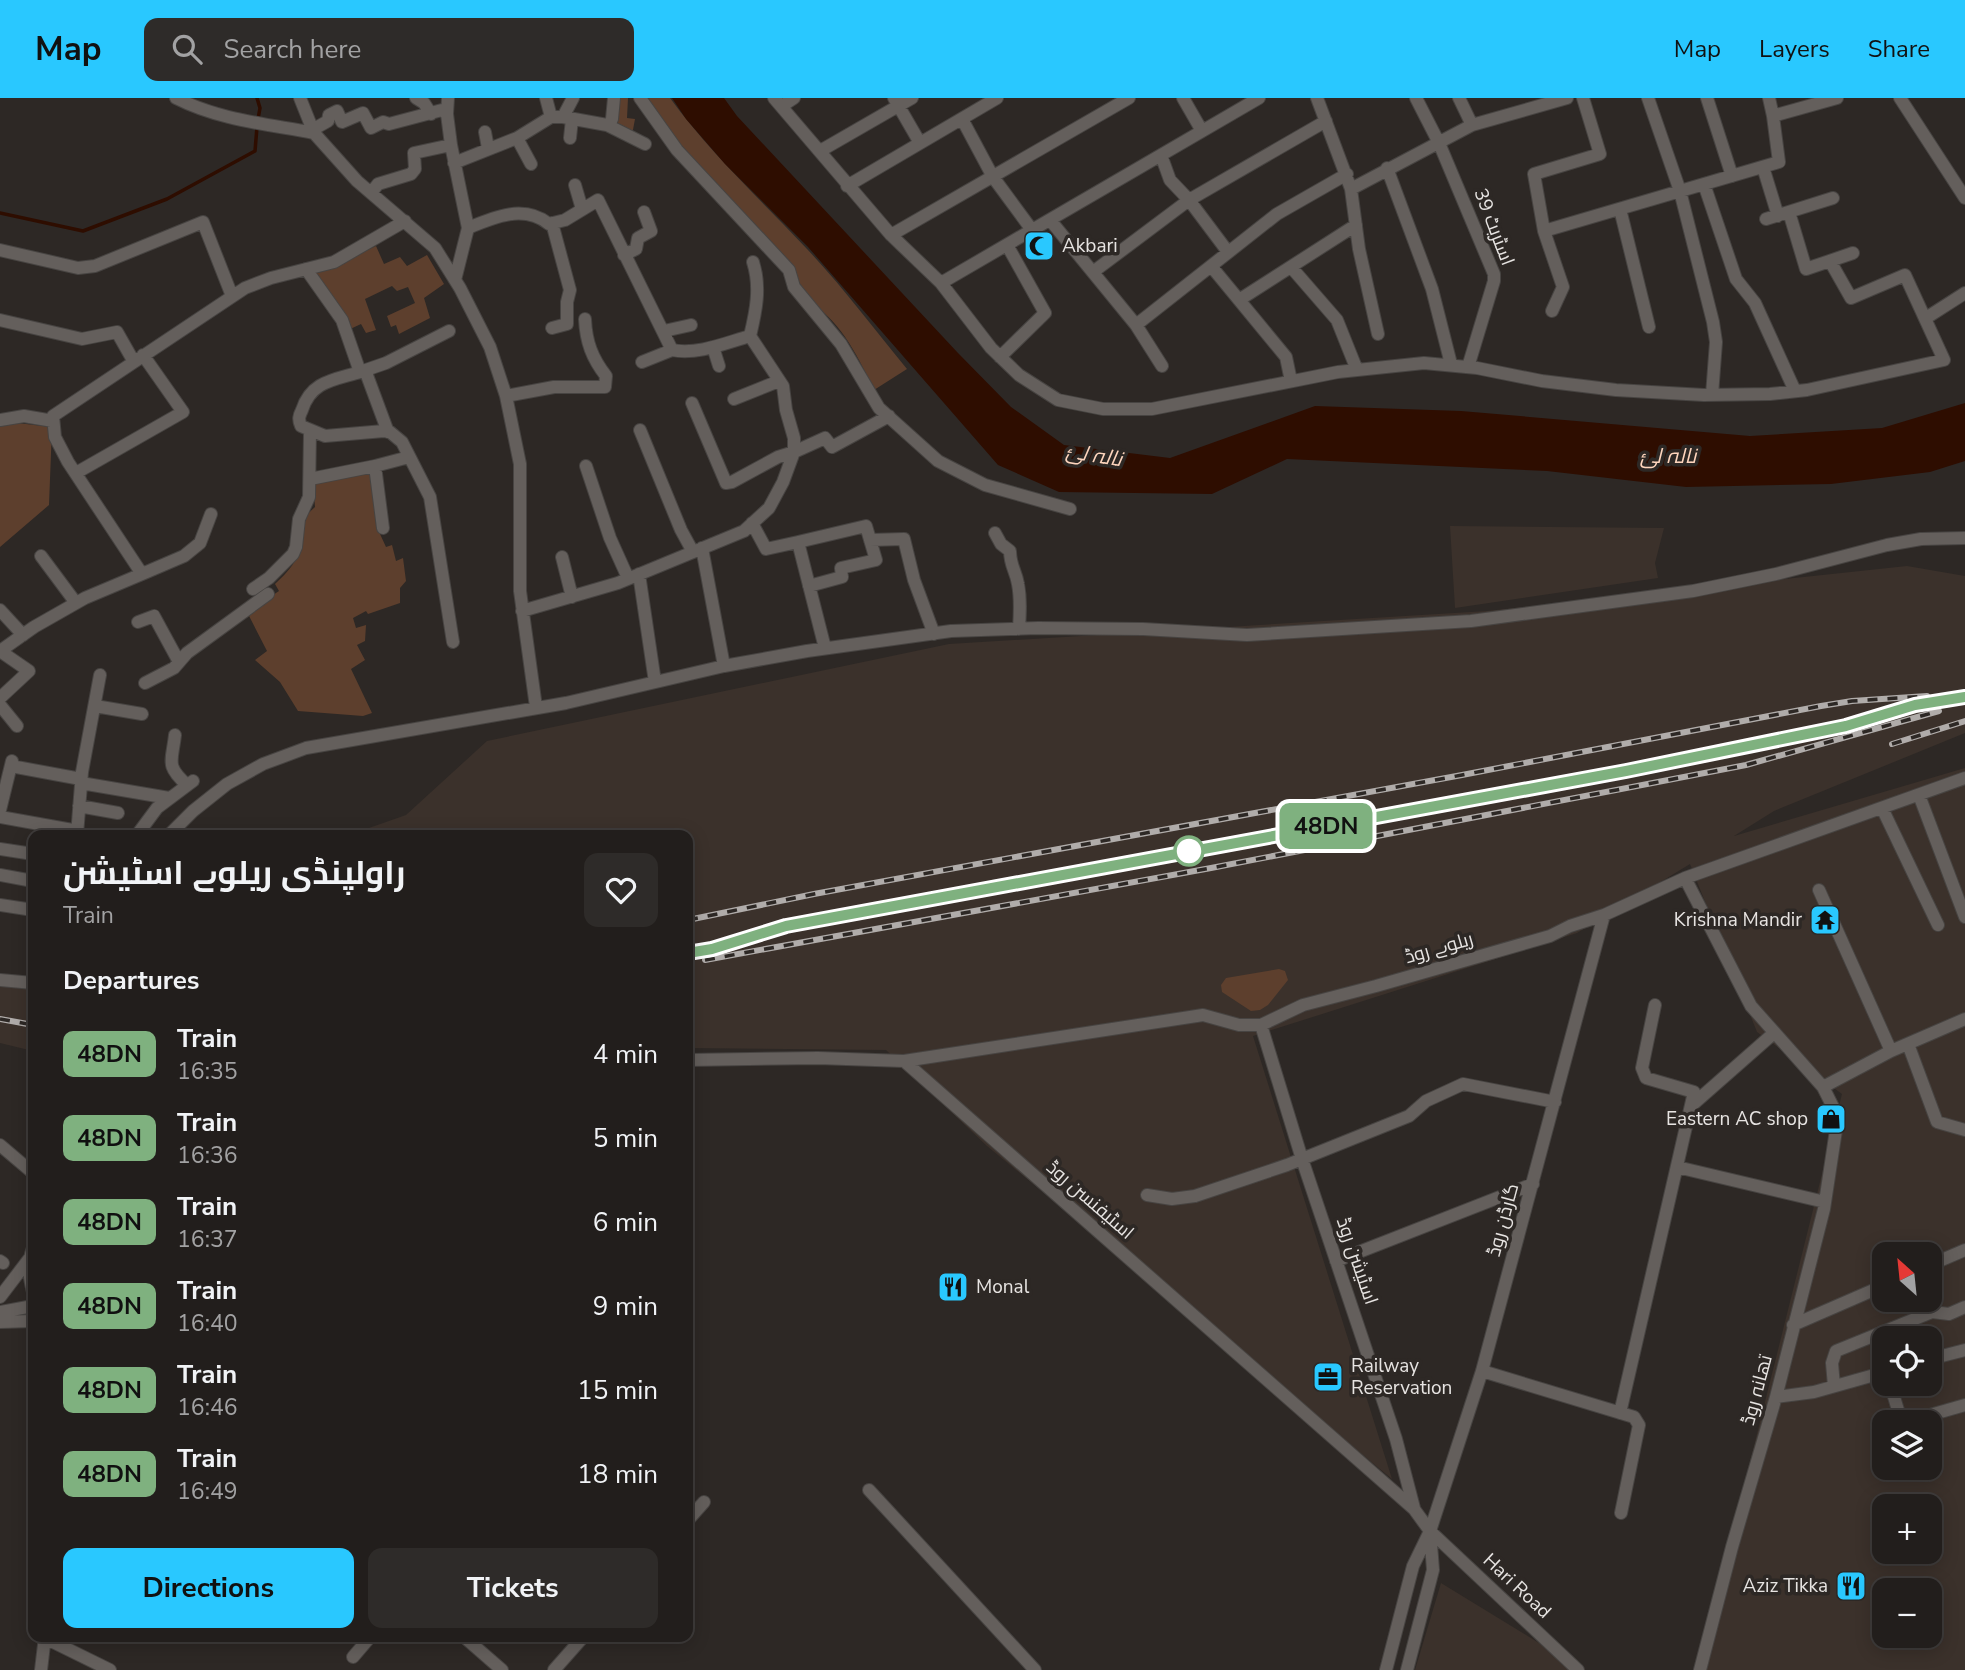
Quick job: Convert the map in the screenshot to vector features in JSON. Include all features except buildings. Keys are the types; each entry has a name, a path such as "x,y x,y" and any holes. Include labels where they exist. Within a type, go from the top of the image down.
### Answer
{"street":[{"path":"176,98 197,109 230,118 313,132 328,121 329,114 337,111 342,122 363,113 371,128 383,122 389,124 431,114 448,107 457,98"},
{"path":"300,98 313,132 357,181 435,248 490,347 506,396 520,464 522,611 536,707"},
{"path":"416,98 424,103 431,114"},
{"path":"546,98 562,118 570,138"},
{"path":"454,163 562,118 573,98"},
{"path":"612,131 614,98"},
{"path":"640,98 677,150 789,270 794,286 841,344 879,408 938,461 985,485 1070,509"},
{"path":"820,151 897,102 912,98"},
{"path":"847,186 997,98"},
{"path":"891,235 993,177 1111,102 1129,98"},
{"path":"1183,98 1202,131"},
{"path":"941,283 1259,98"},
{"path":"1317,98 1351,189 1378,334"},
{"name":"اسٹریٹ 39","path":"1416,98 1439,143 1494,274 1468,367"},
{"path":"1459,98 1472,125"},
{"path":"1351,189 1472,125 1566,98"},
{"path":"1552,311 1563,287 1544,231 1534,174 1600,154 1583,98"},
{"path":"1648,98 1680,191 1715,332 1712,395"},
{"path":"1707,98 1732,176"},
{"path":"1544,231 1779,163 1769,98"},
{"path":"1773,116 1837,98"},
{"path":"1900,98 1965,198"},
{"path":"785,100 847,186 891,235 941,283 990,348 1019,375 1058,400 1103,409 1152,409 1356,370 1424,363 1604,388 1712,395 1795,391 1944,360 1905,275 1851,299 1830,261"},
{"path":"897,102 920,143"},
{"path":"448,107 451,145 468,228 455,281"},
{"path":"562,118 612,131 645,144"},
{"path":"962,119 993,177 1032,230"},
{"path":"1093,272 1189,200 1326,121"},
{"path":"485,132 488,148"},
{"path":"517,138 531,164"},
{"path":"371,193 378,184 411,174 415,169 414,153 451,145"},
{"path":"1161,155 1170,180 1189,200 1228,252"},
{"path":"1763,167 1778,216 1806,269 1853,253"},
{"path":"1387,168 1432,289 1450,360"},
{"path":"1136,325 1277,214 1347,174"},
{"path":"575,184 582,209"},
{"path":"1704,184 1736,279 1755,303 1795,391"},
{"path":"1778,216 1833,198"},
{"path":"468,228 512,214 534,215 549,224 565,220 598,200 672,350"},
{"path":"1620,209 1649,327"},
{"path":"624,255 636,248 638,238 651,231 644,212"},
{"path":"1050,220 1136,325 1162,366"},
{"path":"142,573 55,437 53,416 245,288 271,278 334,262 405,221"},
{"path":"0,250 78,268 95,266 203,222 232,296"},
{"path":"552,223 570,290 567,302 568,324 552,328"},
{"path":"1240,300 1356,225"},
{"path":"1000,357 1045,313 1007,245"},
{"path":"522,611 633,576 744,531 769,508 783,482 794,452 794,438 783,386 750,336 759,285 753,262"},
{"path":"1211,266 1286,357 1291,381"},
{"path":"1290,267 1337,320 1356,370"},
{"path":"306,269 342,320 388,432 402,442 430,497 453,642"},
{"path":"1926,318 1965,293"},
{"path":"506,396 554,387 605,387 606,376 597,365 586,341 585,319"},
{"path":"0,320 82,339 117,332 183,412 76,473"},
{"path":"664,331 691,325"},
{"path":"388,432 325,436 301,426 298,419 306,396 316,386 386,363 450,331"},
{"path":"642,362 672,350 713,348 750,336"},
{"path":"713,348 719,366"},
{"path":"734,399 779,381"},
{"path":"692,403 726,483 778,457 825,438 832,447 889,416"},
{"path":"0,420 24,416 53,421"},
{"path":"640,430 681,530 697,550 724,666"},
{"path":"253,589 269,578 293,554 296,547 299,519 309,498 310,431"},
{"path":"310,479 375,467 409,457"},
{"path":"586,466 610,538 633,576 655,682"},
{"path":"375,467 383,528"},
{"path":"0,698 29,671 0,651 76,603 184,556 200,543 211,514"},
{"path":"752,523 766,549 866,526 876,560 841,568 842,577 808,586"},
{"path":"995,533 1001,544 1010,551 1010,566 1017,580 1020,605 1019,629"},
{"path":"174,830 227,783 263,764 306,748 566,704 724,666 825,648 951,631 1143,629 1247,635 1471,621 1693,591 1776,574 1887,545 1921,539 1965,538"},
{"path":"870,540 904,539 914,580 934,634"},
{"path":"797,542 825,648"},
{"path":"41,556 76,603"},
{"path":"562,558 572,597"},
{"path":"145,683 174,668 187,653 268,594"},
{"path":"0,610 23,635"},
{"path":"138,622 154,616 179,662"},
{"path":"78,830 81,781 100,675"},
{"path":"0,705 17,726"},
{"path":"95,706 142,714"},
{"path":"140,830 157,808 190,783 173,773 175,735"},
{"path":"0,810 11,763 81,781 169,798"},
{"name":"ریلوے روڈ","path":"1261,1025 1303,1004 1550,936 1685,878 1965,778"},
{"path":"1919,795 1965,917"},
{"path":"79,806 118,813"},
{"path":"1882,808 1937,925"},
{"path":"0,817 63,830"},
{"path":"0,849 28,853"},
{"path":"0,875 28,880"},
{"path":"1685,878 1751,1006 1824,1087 1891,1051 1965,1019"},
{"path":"1819,890 1891,1051"},
{"path":"0,905 28,910"},
{"name":"گارڈن روڈ","path":"1430,1531 1482,1371 1604,915"},
{"path":"0,980 28,983"},
{"path":"1620,1413 1694,1092 1646,1078 1642,1068 1643,1056 1655,1005"},
{"path":"693,1060 818,1058 904,1061 1203,1015 1239,1024 1261,1025"},
{"name":"اسٹیشن روڈ","path":"1261,1025 1302,1159 1396,1440 1414,1509"},
{"path":"1690,1107 1774,1033"},
{"path":"1908,1044 1937,1122 1965,1130"},
{"name":"اسٹیفنسن روڈ","path":"904,1061 1414,1509"},
{"path":"1147,1195 1172,1199 1195,1196 1302,1159 1409,1116 1426,1101 1463,1084 1555,1102"},
{"name":"تھانہ روڈ","path":"1700,1670 1732,1547 1776,1397 1825,1202 1838,1117 1824,1087"},
{"path":"0,1145 28,1169"},
{"path":"1677,1167 1825,1202"},
{"path":"1336,1261 1533,1184"},
{"path":"1942,1260 1965,1250"},
{"path":"0,1297 28,1258"},
{"path":"1793,1325 1872,1291"},
{"path":"0,1312 28,1307"},
{"path":"1834,1386 1832,1363 1836,1351 1932,1312 1949,1314 1965,1307"},
{"path":"0,1322 28,1321"},
{"path":"1942,1356 1965,1350"},
{"path":"1482,1371 1634,1417 1639,1425 1621,1513"},
{"path":"1776,1397 1814,1392 1872,1376"},
{"path":"1894,1396 1902,1423 1965,1405"},
{"path":"869,1490 1035,1670"},
{"path":"693,1514 704,1502"},
{"name":"Hari Road","path":"1414,1509 1430,1531 1578,1670"},
{"path":"1407,1670 1433,1570 1430,1531"},
{"path":"1386,1670 1413,1566 1430,1531"},
{"path":"41,1670 44,1642"},
{"path":"55,1642 110,1670"},
{"path":"353,1657 366,1642"},
{"path":"470,1642 502,1670"},
{"path":"554,1670 579,1642"}],"shaded area":[{"path":"615,98 628,98 627,118 635,119 632,135 613,127"},
{"path":"644,98 670,98 719,157 833,278 907,369 874,390 856,355 833,321 813,305"},
{"path":"376,246 384,264 400,257 407,266 427,255 444,284 424,298 430,318 399,334 396,325 391,327 387,316 415,303 408,287 397,291 392,286 365,299 376,330 366,333 361,324 346,331 315,274"},
{"path":"0,421 52,427 49,505 0,547"},
{"path":"371,473 380,534 386,547 392,545 396,561 403,558 406,581 400,588 400,603 368,614 366,611 353,618 356,628 366,625 365,641 357,645 365,660 351,669 372,713 363,716 298,711 280,682 255,660 267,651 247,612 279,591 275,584 290,569 298,555 302,519 315,507 313,482"},
{"path":"1450,526 1664,528 1655,563 1658,578 1455,608"},
{"path":"1907,566 1965,576 1965,733 1774,811 1734,836 1965,768 1965,1670 1698,1670 1842,1094 1757,1032 1690,864 1577,933 1253,1036 1392,1479 987,1146 886,1050 693,1048 693,830 363,830 406,815 487,741 949,644 1487,611"},
{"path":"1279,969 1285,971 1288,980 1268,1005 1260,1010 1251,1011 1222,992 1221,985 1226,978"},
{"path":"0,982 28,989 28,1050 0,1043"},
{"path":"1441,1583 1583,1670 1415,1670"}],"water":[{"name":"نالہ لئ","path":"672,98 724,98 737,116 958,353 1011,407 1064,445 1170,458 1315,406 1461,411 1750,436 1882,428 1965,403 1965,461 1930,472 1831,484 1686,487 1547,471 1287,459 1212,494 1059,492 998,465 808,247 725,164 686,119"}],"waterway":[{"path":"257,98 260,108 258,119"},
{"path":"0,213 83,231 167,199 255,151 257,127"}],"railway":[{"path":"693,919 1821,706 1927,696"},
{"path":"693,952 786,926 1626,771 1846,726 1915,705 1965,697"},
{"path":"705,960 1211,868 1746,765 1939,711"},
{"path":"1892,744 1965,721"},
{"path":"0,1019 28,1024"}],"train":[{"name":"48DN","path":"693,952 786,926 1626,771 1846,726 1915,705 1965,697"}],"place":[{"name":"Akbari","path":"1039,246"},
{"name":"Krishna Mandir","path":"1825,920"},
{"name":"Eastern AC shop","path":"1831,1119"},
{"name":"Monal","path":"953,1287"},
{"name":"Railway Reservation","path":"1328,1377"},
{"name":"Aziz Tikka","path":"1851,1586"}]}
